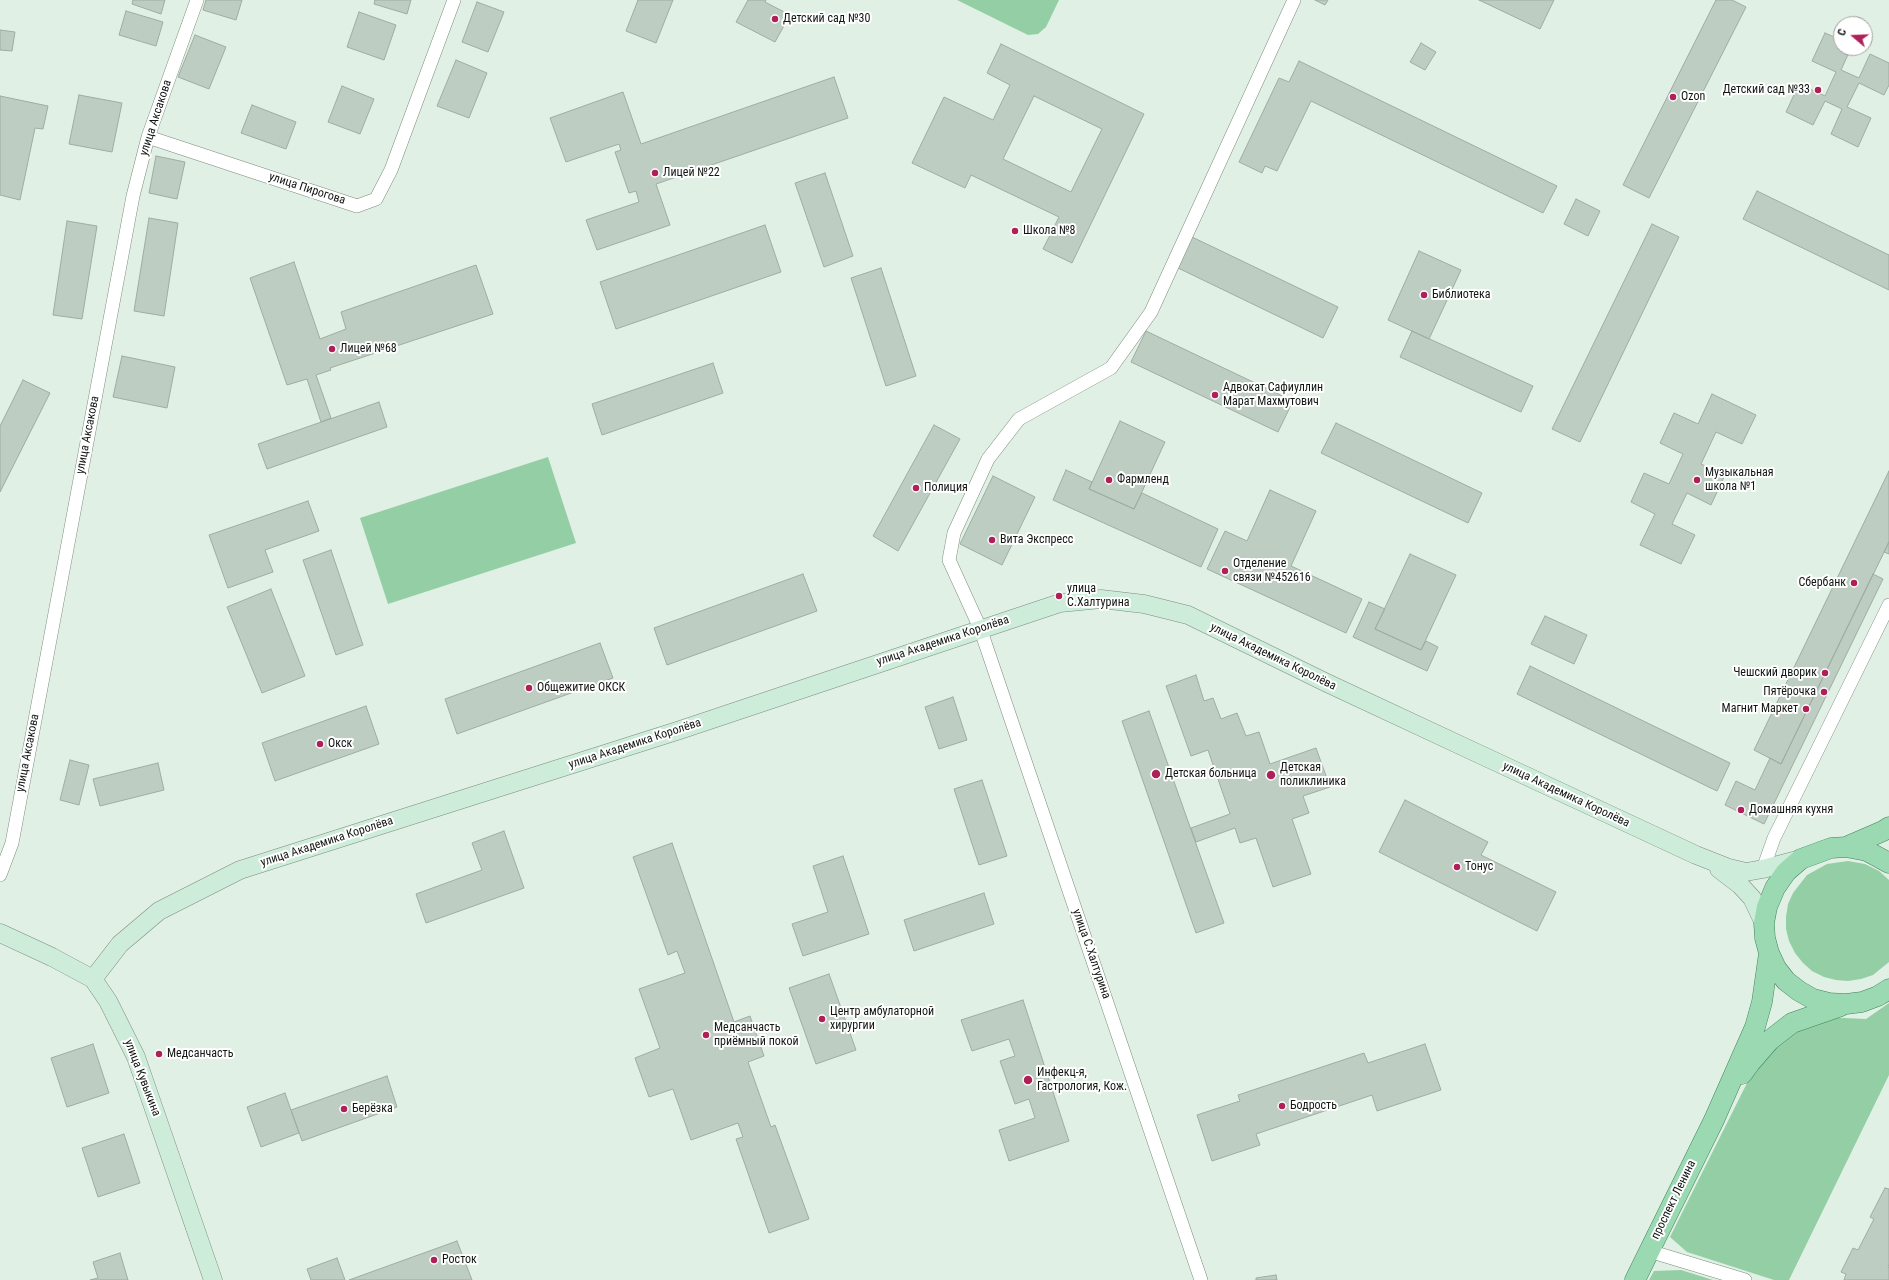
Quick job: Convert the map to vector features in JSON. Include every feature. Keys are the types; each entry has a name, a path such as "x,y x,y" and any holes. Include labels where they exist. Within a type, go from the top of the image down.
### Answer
{"main road":[{"path":"1846,847 1889,827"},
{"path":"1889,863 1867,851 1846,847 1831,848 1801,859 1786,872 1775,888 1767,907 1764,922 1765,938 1769,953 1776,968 1786,981 1813,999 1829,1003 1846,1004 1862,1002 1878,996 1889,989"},
{"name":"проспект Ленина","path":"1635,1280 1714,1120 1755,1027 1762,1002 1769,953"},
{"name":"проспект Ленина","path":"1714,1120 1750,1063 1770,1040 1792,1023 1846,1004"}],"street":[{"name":"улица Аксакова","path":"0,875 12,843 133,196 148,137 197,0"},
{"name":"улица Пирогова","path":"148,137 357,206 376,199 391,170 454,0"},
{"name":"улица С.Халтурина","path":"1200,1280 980,628 949,560 954,533 988,459 1019,419 1111,368 1151,312 1294,0"},
{"name":"улица Академика Королёва","path":"93,979 120,944 159,911 240,870 673,732 980,628 1060,603 1101,599 1144,604 1188,615 1327,683 1696,855 1729,868 1746,872 1801,859"},
{"path":"1763,869 1774,838 1889,605"},
{"path":"1696,855 1727,873 1740,885 1752,898 1764,922"},
{"name":"улица Кувыкина","path":"0,933 52,957 93,979 108,1001 136,1058 213,1280"},
{"path":"1649,1251 1746,1280"}],"green space":[{"path":"957,0 1059,0 1046,27 1038,34 1028,35"},
{"path":"548,457 576,543 388,604 360,518"},
{"path":"1848,861 1865,864 1879,871 1889,880 1889,962 1873,975 1848,981 1824,977 1812,971 1803,963 1795,953 1789,941 1786,929 1786,917 1788,904 1793,893 1807,875 1827,864"},
{"path":"1889,1003 1889,1075 1789,1280 1774,1280 1687,1252 1670,1237 1756,1065 1784,1036 1824,1017 1866,1019"},
{"path":"1681,1270 1713,1280 1649,1280 1654,1271"}],"building":[{"path":"133,0 165,0 161,14 132,4"},
{"path":"206,0 242,0 236,20 203,10"},
{"path":"375,0 411,0 407,14 374,4"},
{"path":"638,0 673,0 656,43 626,31"},
{"path":"748,0 766,0 765,2 790,15 775,42 736,22"},
{"path":"1315,0 1328,0 1325,5"},
{"path":"1479,0 1554,0 1540,29"},
{"path":"1716,0 1732,0 1746,7 1649,198 1623,185"},
{"path":"477,2 504,12 488,52 462,42"},
{"path":"126,11 163,22 156,46 119,35"},
{"path":"359,12 396,25 384,60 347,47"},
{"path":"0,30 15,32 12,51 0,50"},
{"path":"1825,33 1833,36 1833,56 1847,56 1841,70 1859,78 1869,56 1873,55 1889,63 1889,85 1884,95 1859,83 1847,107 1871,118 1858,147 1831,134 1842,109 1825,101 1813,125 1786,112 1799,84 1825,96 1836,72 1812,61"},
{"path":"195,35 226,47 209,89 178,77"},
{"path":"1421,43 1436,52 1425,70 1410,62"},
{"path":"1001,44 1144,114 1072,263 1043,249 1059,217 971,175 965,188 912,163 944,97 993,120 1010,85 987,73","holes":["1034,96 1102,129 1071,192 1003,159"]},
{"path":"456,60 487,73 469,118 437,106"},
{"path":"1299,61 1557,186 1543,213 1311,101 1277,171 1265,166 1262,173 1239,162 1279,78 1289,82"},
{"name":"Лицей №22","path":"834,77 848,118 656,184 670,225 597,250 586,220 639,202 636,191 629,193 615,152 621,150 619,144 566,162 550,118 623,92 641,144"},
{"path":"342,86 374,99 360,134 328,122"},
{"path":"79,95 122,103 112,152 69,144"},
{"path":"0,96 48,106 43,129 35,128 20,200 0,195"},
{"path":"252,105 296,122 286,149 241,133"},
{"path":"156,156 185,162 177,199 149,193"},
{"path":"825,173 853,256 824,267 795,183"},
{"path":"1757,191 1889,255 1889,290 1743,219"},
{"path":"1576,199 1600,211 1588,236 1564,224"},
{"path":"149,218 178,223 164,316 134,311"},
{"path":"67,221 97,226 82,319 53,315"},
{"path":"1652,224 1679,237 1580,442 1552,429"},
{"path":"765,225 781,272 616,329 600,282"},
{"path":"1190,236 1338,307 1323,338 1176,267"},
{"name":"Библиотека","path":"1419,251 1461,270 1429,339 1388,320"},
{"name":"Лицей №68","path":"294,262 320,339 346,329 341,312 476,265 493,314 330,368 331,370 316,375 331,418 321,422 307,379 287,385 250,278"},
{"path":"881,268 916,376 886,386 851,278"},
{"path":"1146,331 1293,401 1278,432 1131,362"},
{"path":"1412,331 1533,386 1521,412 1400,357"},
{"path":"122,356 175,367 167,408 113,397"},
{"path":"713,363 723,393 602,435 592,404"},
{"path":"23,380 50,393 0,492 0,426"},
{"name":"Музыкальная школа №1","path":"1712,394 1756,415 1742,444 1716,432 1701,464 1725,475 1711,505 1687,493 1672,524 1695,535 1681,564 1640,545 1655,514 1631,502 1644,473 1669,484 1683,454 1660,443 1674,413 1698,424"},
{"path":"379,402 387,427 267,469 258,444"},
{"path":"1120,421 1165,442 1134,509 1089,489"},
{"path":"1336,423 1482,493 1468,523 1321,453"},
{"name":"Полиция","path":"934,425 960,439 898,551 873,536"},
{"path":"1066,470 1092,482 1089,489 1134,509 1142,493 1218,529 1201,567 1053,500"},
{"path":"1889,471 1889,542 1781,764 1754,750"},
{"path":"993,476 1035,497 1002,565 960,544"},
{"path":"1270,490 1316,511 1291,566 1362,599 1346,633 1207,569 1225,531 1247,541"},
{"path":"308,501 319,531 265,550 273,572 228,588 209,535"},
{"path":"1889,542 1889,554 1884,552"},
{"path":"331,550 363,645 336,655 303,560"},
{"path":"1410,554 1456,575 1421,650 1375,629"},
{"path":"803,574 817,611 667,665 654,628"},
{"path":"1873,574 1883,579 1764,824 1725,805 1736,781 1755,790 1770,758 1781,764"},
{"path":"271,589 305,676 262,693 227,607"},
{"path":"1369,602 1385,609 1375,629 1421,650 1426,641 1438,647 1427,671 1353,637"},
{"path":"1545,616 1587,635 1574,664 1531,644"},
{"name":"Общежитие ОКСК","path":"600,643 613,678 457,734 445,699"},
{"path":"1530,666 1730,763 1717,791 1517,694"},
{"name":"Детская поликлиника","path":"1196,675 1204,701 1213,698 1221,719 1237,713 1246,736 1259,732 1270,764 1316,748 1330,787 1303,796 1309,813 1292,819 1311,874 1273,887 1256,838 1240,843 1235,828 1196,842 1191,828 1230,814 1208,750 1191,756 1166,686"},
{"path":"953,697 967,740 939,749 925,707"},
{"name":"Окск","path":"366,706 379,744 275,781 262,743"},
{"name":"Детская больница","path":"1149,711 1224,923 1196,933 1122,721"},
{"path":"70,760 89,765 79,805 60,800"},
{"path":"158,763 164,790 100,806 93,779"},
{"path":"982,780 1007,856 979,865 954,789"},
{"name":"Тонус","path":"1405,800 1488,842 1481,855 1556,892 1537,931 1379,852"},
{"path":"504,831 524,888 426,923 416,894 482,870 472,843"},
{"name":"Медсанчасть приёмный покой","path":"672,843 734,1022 750,1016 764,1056 748,1062 771,1127 775,1125 809,1219 769,1233 736,1139 743,1137 738,1123 691,1140 673,1089 649,1097 635,1058 660,1048 639,989 685,973 677,951 668,955 633,857"},
{"path":"843,856 869,934 803,956 792,924 828,912 813,866"},
{"path":"984,893 994,924 914,951 904,920"},
{"name":"Центр амбулаторной хирургии","path":"829,974 856,1050 816,1064 789,988"},
{"name":"Инфекц-я, Гастрология, Кож.","path":"1023,1000 1069,1141 1009,1161 999,1130 1035,1118 1029,1099 1015,1104 1000,1061 1015,1056 1009,1039 972,1051 961,1020"},
{"path":"93,1044 109,1093 67,1107 51,1058"},
{"name":"Бодрость","path":"1425,1044 1441,1090 1377,1111 1372,1095 1256,1134 1260,1145 1212,1161 1197,1115 1240,1101 1238,1095 1364,1053 1368,1063"},
{"name":"Берёзка","path":"387,1076 397,1107 302,1141 291,1110"},
{"path":"285,1093 299,1133 261,1147 247,1107"},
{"path":"124,1134 140,1183 98,1197 82,1148"},
{"path":"1885,1188 1889,1189 1889,1280 1844,1280 1846,1274 1841,1272 1853,1248 1858,1250 1874,1219 1870,1217"},
{"name":"Росток","path":"457,1241 472,1280 349,1280"},
{"path":"120,1253 128,1280 90,1280 98,1278 93,1262"},
{"path":"337,1258 345,1280 311,1280 307,1269"},
{"path":"1276,1275 1277,1280 1256,1280 1256,1278"}],"place":[{"name":"Детский сад №30","path":"775,19"},
{"name":"Детский сад №33","path":"1818,90"},
{"name":"Ozon","path":"1673,97"},
{"name":"Лицей №22","path":"655,173"},
{"name":"Школа №8","path":"1015,231"},
{"name":"Библиотека","path":"1424,295"},
{"name":"Лицей №68","path":"332,349"},
{"name":"Адвокат Сафиуллин Марат Махмутович","path":"1215,395"},
{"name":"Фармленд","path":"1109,480"},
{"name":"Музыкальная школа №1","path":"1697,480"},
{"name":"Полиция","path":"916,488"},
{"name":"Вита Экспресс","path":"992,540"},
{"name":"Отделение связи №452616","path":"1225,571"},
{"name":"Сбербанк","path":"1854,583"},
{"name":"улица С.Халтурина","path":"1059,596"},
{"name":"Чешский дворик","path":"1825,673"},
{"name":"Общежитие ОКСК","path":"529,688"},
{"name":"Пятёрочка","path":"1824,692"},
{"name":"Магнит Маркет","path":"1806,709"},
{"name":"Окск","path":"320,744"},
{"name":"Детская больница","path":"1156,774"},
{"name":"Детская поликлиника","path":"1271,775"},
{"name":"Домашняя кухня","path":"1741,810"},
{"name":"Тонус","path":"1457,867"},
{"name":"Центр амбулаторной хирургии","path":"822,1019"},
{"name":"Медсанчасть приёмный покой","path":"706,1035"},
{"name":"Медсанчасть","path":"159,1054"},
{"name":"Инфекц-я, Гастрология, Кож.","path":"1028,1080"},
{"name":"Бодрость","path":"1282,1106"},
{"name":"Берёзка","path":"344,1109"},
{"name":"Росток","path":"434,1260"}]}
